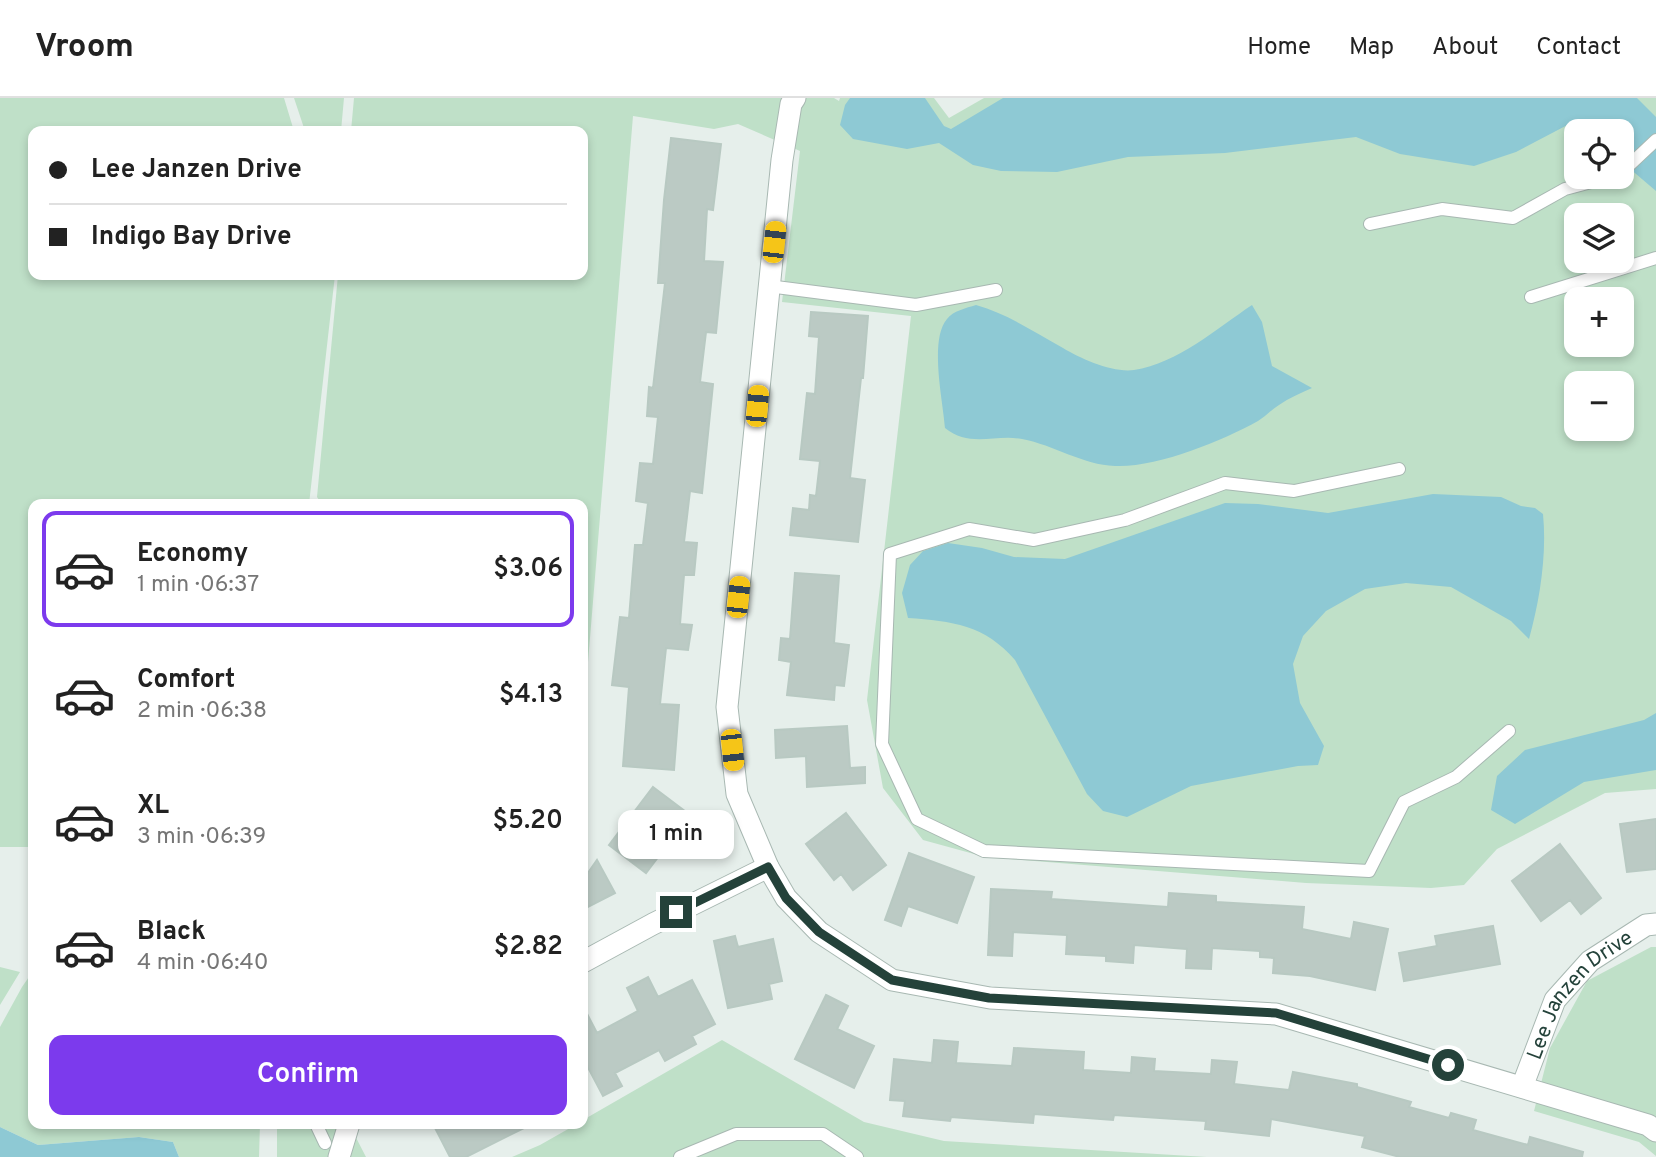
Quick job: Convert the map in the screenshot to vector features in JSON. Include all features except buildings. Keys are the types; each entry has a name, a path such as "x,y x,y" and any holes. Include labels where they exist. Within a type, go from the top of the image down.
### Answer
{"street":[{"name":"Lee Janzen Drive","path":"795,98 791,104 782,160 727,707 737,794 768,867 786,898 819,932 892,980 989,998 1276,1013 1648,1125 1656,1131"},
{"path":"588,959 768,867"},
{"name":"Lee Janzen Drive","path":"1522,1087 1555,1000 1590,961 1646,925 1656,923"},
{"path":"332,1150 346,1129"}],"lane":[{"path":"1634,161 1656,140"},
{"path":"1370,224 1442,209 1513,218 1564,189"},
{"path":"1531,297 1656,258"},
{"path":"776,287 916,305 996,290"},
{"path":"1399,469 1294,491 1225,483 1125,520 1034,540 969,529 890,554 882,744 917,819 985,851 1369,870 1404,802 1456,777 1509,731"},
{"path":"319,1129 332,1150"},
{"path":"680,1157 736,1133 823,1133 857,1157"}],"green space":[{"path":"0,98 284,98 292,126 28,126 28,280 334,280 310,499 28,499 28,847 0,847"},
{"path":"294,98 344,98 341,126 303,126"},
{"path":"354,98 834,98 839,101 840,98 934,98 949,118 984,98 1656,98 1656,789 1605,793 1497,849 1464,885 1431,888 1306,883 985,857 923,840 883,788 867,700 911,316 782,302 800,151 738,124 714,129 633,116 588,662 588,499 318,499 338,280 588,280 588,126 351,126"},
{"path":"1651,947 1656,947 1656,1156 1639,1142 1534,1111 1550,1048 1587,981"},
{"path":"0,967 20,972 0,1005"},
{"path":"28,978 28,1129 260,1129 259,1157 179,1157 173,1142 139,1137 38,1145 0,1127 0,1027"},
{"path":"722,1040 864,1122 944,1141 1207,1157 512,1157 568,1129 588,1129 588,1117"},
{"path":"277,1129 352,1129 366,1157 277,1157"}],"water":[{"path":"850,98 925,98 944,126 951,129 1003,98 1637,98 1656,117 1656,191 1634,172 1634,119 1564,119 1564,127 1516,152 1474,166 1400,154 1356,137 1225,153 1128,157 1057,172 1001,171 973,165 939,143 907,149 853,139 840,125 845,105"},
{"path":"976,305 1010,318 1088,361 1107,367 1134,370 1181,353 1252,305 1262,322 1272,366 1312,388 1283,402 1258,421 1226,437 1150,463 1103,465 1022,439 963,437 945,428 938,371 939,341 950,316"},
{"path":"1433,494 1501,497 1521,506 1535,508 1543,514 1542,577 1529,639 1511,621 1451,587 1406,583 1365,589 1326,611 1303,636 1293,664 1300,703 1324,746 1318,765 1298,766 1191,786 1127,817 1103,811 1087,794 1015,660 1004,648 967,627 908,618 902,593 910,565 923,551 948,543 982,548 1014,557 1065,559 1225,503 1258,504 1328,513"},
{"path":"1656,713 1656,770 1584,782 1515,824 1491,810 1497,776 1525,750 1644,720"},
{"path":"0,1127 38,1145 139,1137 173,1142 179,1157 0,1157"}],"route":[{"path":"676,912 768,867 786,898 819,932 892,980 989,998 1276,1013 1448,1065"}]}
